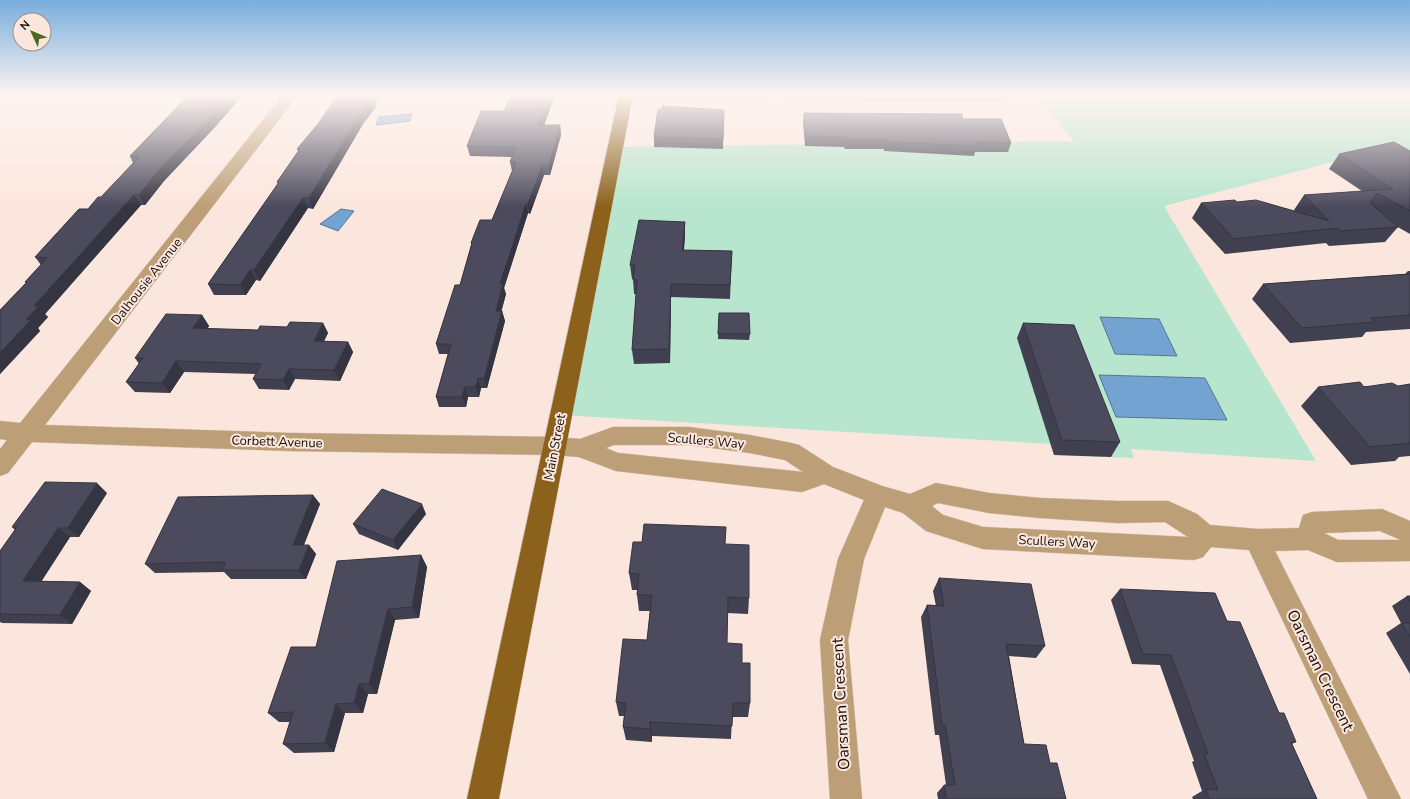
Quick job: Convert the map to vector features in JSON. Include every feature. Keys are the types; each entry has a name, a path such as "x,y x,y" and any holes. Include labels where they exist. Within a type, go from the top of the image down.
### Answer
{"main road":[{"name":"Main Street","path":"483,799 619,132"}],"street":[{"name":"Dalhousie Avenue","path":"0,466 263,132"},
{"name":"Corbett Avenue","path":"0,430 26,433 290,442 554,446"},
{"name":"Scullers Way","path":"581,448 613,436 688,436 750,444 791,452 825,474 878,496 911,505 935,523 983,538 1194,549 1205,535"},
{"name":"Scullers Way","path":"554,446 581,448 616,462 802,482 825,474"},
{"path":"911,505 936,493 989,503 1040,508 1118,512 1168,511 1188,522 1205,535 1257,540 1310,539 1337,550 1406,551 1410,548"},
{"name":"Oarsman Crescent","path":"846,799 834,640 851,559 878,496"},
{"path":"1310,539 1312,523 1382,520 1410,532"},
{"name":"Oarsman Crescent","path":"1257,540 1385,799"}],"green space":[{"path":"1066,132 1410,132 1410,180 1387,148 1164,206 1316,461 1131,449 1134,458 1054,455 1050,444 561,415 614,147 1074,141"}],"water":[{"path":"341,209 354,211 338,231 320,224"},
{"path":"1100,317 1159,319 1177,356 1115,354"},
{"path":"1099,375 1205,378 1227,420 1116,417"}],"building":[{"path":"153,132 195,132 158,171 139,195 134,195 34,306 39,306 26,320 31,320 0,353 0,310 27,282 25,282 47,258 35,257 79,209 88,209 98,197 101,197 139,157 130,156"},
{"path":"311,132 349,132 309,198 303,198 254,270 250,270 240,285 208,284 279,182 277,182 300,149 297,149"},
{"path":"472,132 558,132 549,166 542,166 528,204 526,204 500,284 503,284 496,311 502,311 484,379 478,378 476,387 465,387 462,397 436,397 451,344 436,344 455,285 460,285 471,243 480,220 492,220 516,162 510,162 516,147 467,146"},
{"path":"655,132 723,132 723,139 654,137"},
{"path":"806,132 1007,132 1011,143 976,142 977,146 886,142 886,139 847,140 846,137 806,136"},
{"path":"1394,142 1410,151 1410,211 1377,193 1370,203 1398,227 1341,231 1337,228 1234,239 1201,203 1256,200 1329,221 1304,195 1393,189 1339,154"},
{"path":"639,220 685,222 682,250 732,251 730,285 671,284 669,349 632,350 637,280 633,280 635,265 630,265"},
{"path":"1410,274 1410,315 1371,318 1375,322 1302,328 1263,284"},
{"path":"719,313 749,313 750,334 718,334"},
{"path":"166,314 202,315 193,328 258,330 260,326 287,327 290,322 323,323 314,341 348,342 334,370 289,369 283,380 253,379 261,364 176,361 162,383 126,382 143,358 135,358"},
{"path":"1023,323 1074,325 1120,442 1062,440"},
{"path":"1360,382 1364,387 1392,383 1398,386 1410,384 1410,443 1370,447 1318,387"},
{"path":"45,482 97,483 68,528 58,528 23,581 80,582 60,615 0,614 0,551 17,527 12,527"},
{"path":"382,489 422,504 393,540 353,524"},
{"path":"313,495 293,545 309,545 299,570 222,570 226,562 145,564 178,497"},
{"path":"644,524 726,527 725,544 749,545 749,598 728,597 727,643 742,644 742,663 750,663 750,703 733,703 732,726 650,722 650,729 623,727 626,703 616,702 623,639 647,640 652,595 637,595 639,574 629,573 633,542 642,542"},
{"path":"421,555 412,607 388,609 369,684 359,684 354,703 336,704 325,743 283,744 293,712 268,713 291,647 316,647 337,561"},
{"path":"939,578 1031,584 1045,646 1006,644 1024,744 1046,745 1050,763 1057,763 1066,799 946,799 944,785 955,785 945,725 942,725 927,605 944,606"},
{"path":"1120,589 1215,593 1227,621 1240,622 1279,713 1284,713 1296,742 1291,742 1317,799 1209,799 1206,789 1218,790 1204,754 1208,754 1171,655 1143,654"},
{"path":"1402,623 1410,623 1410,637"}]}
